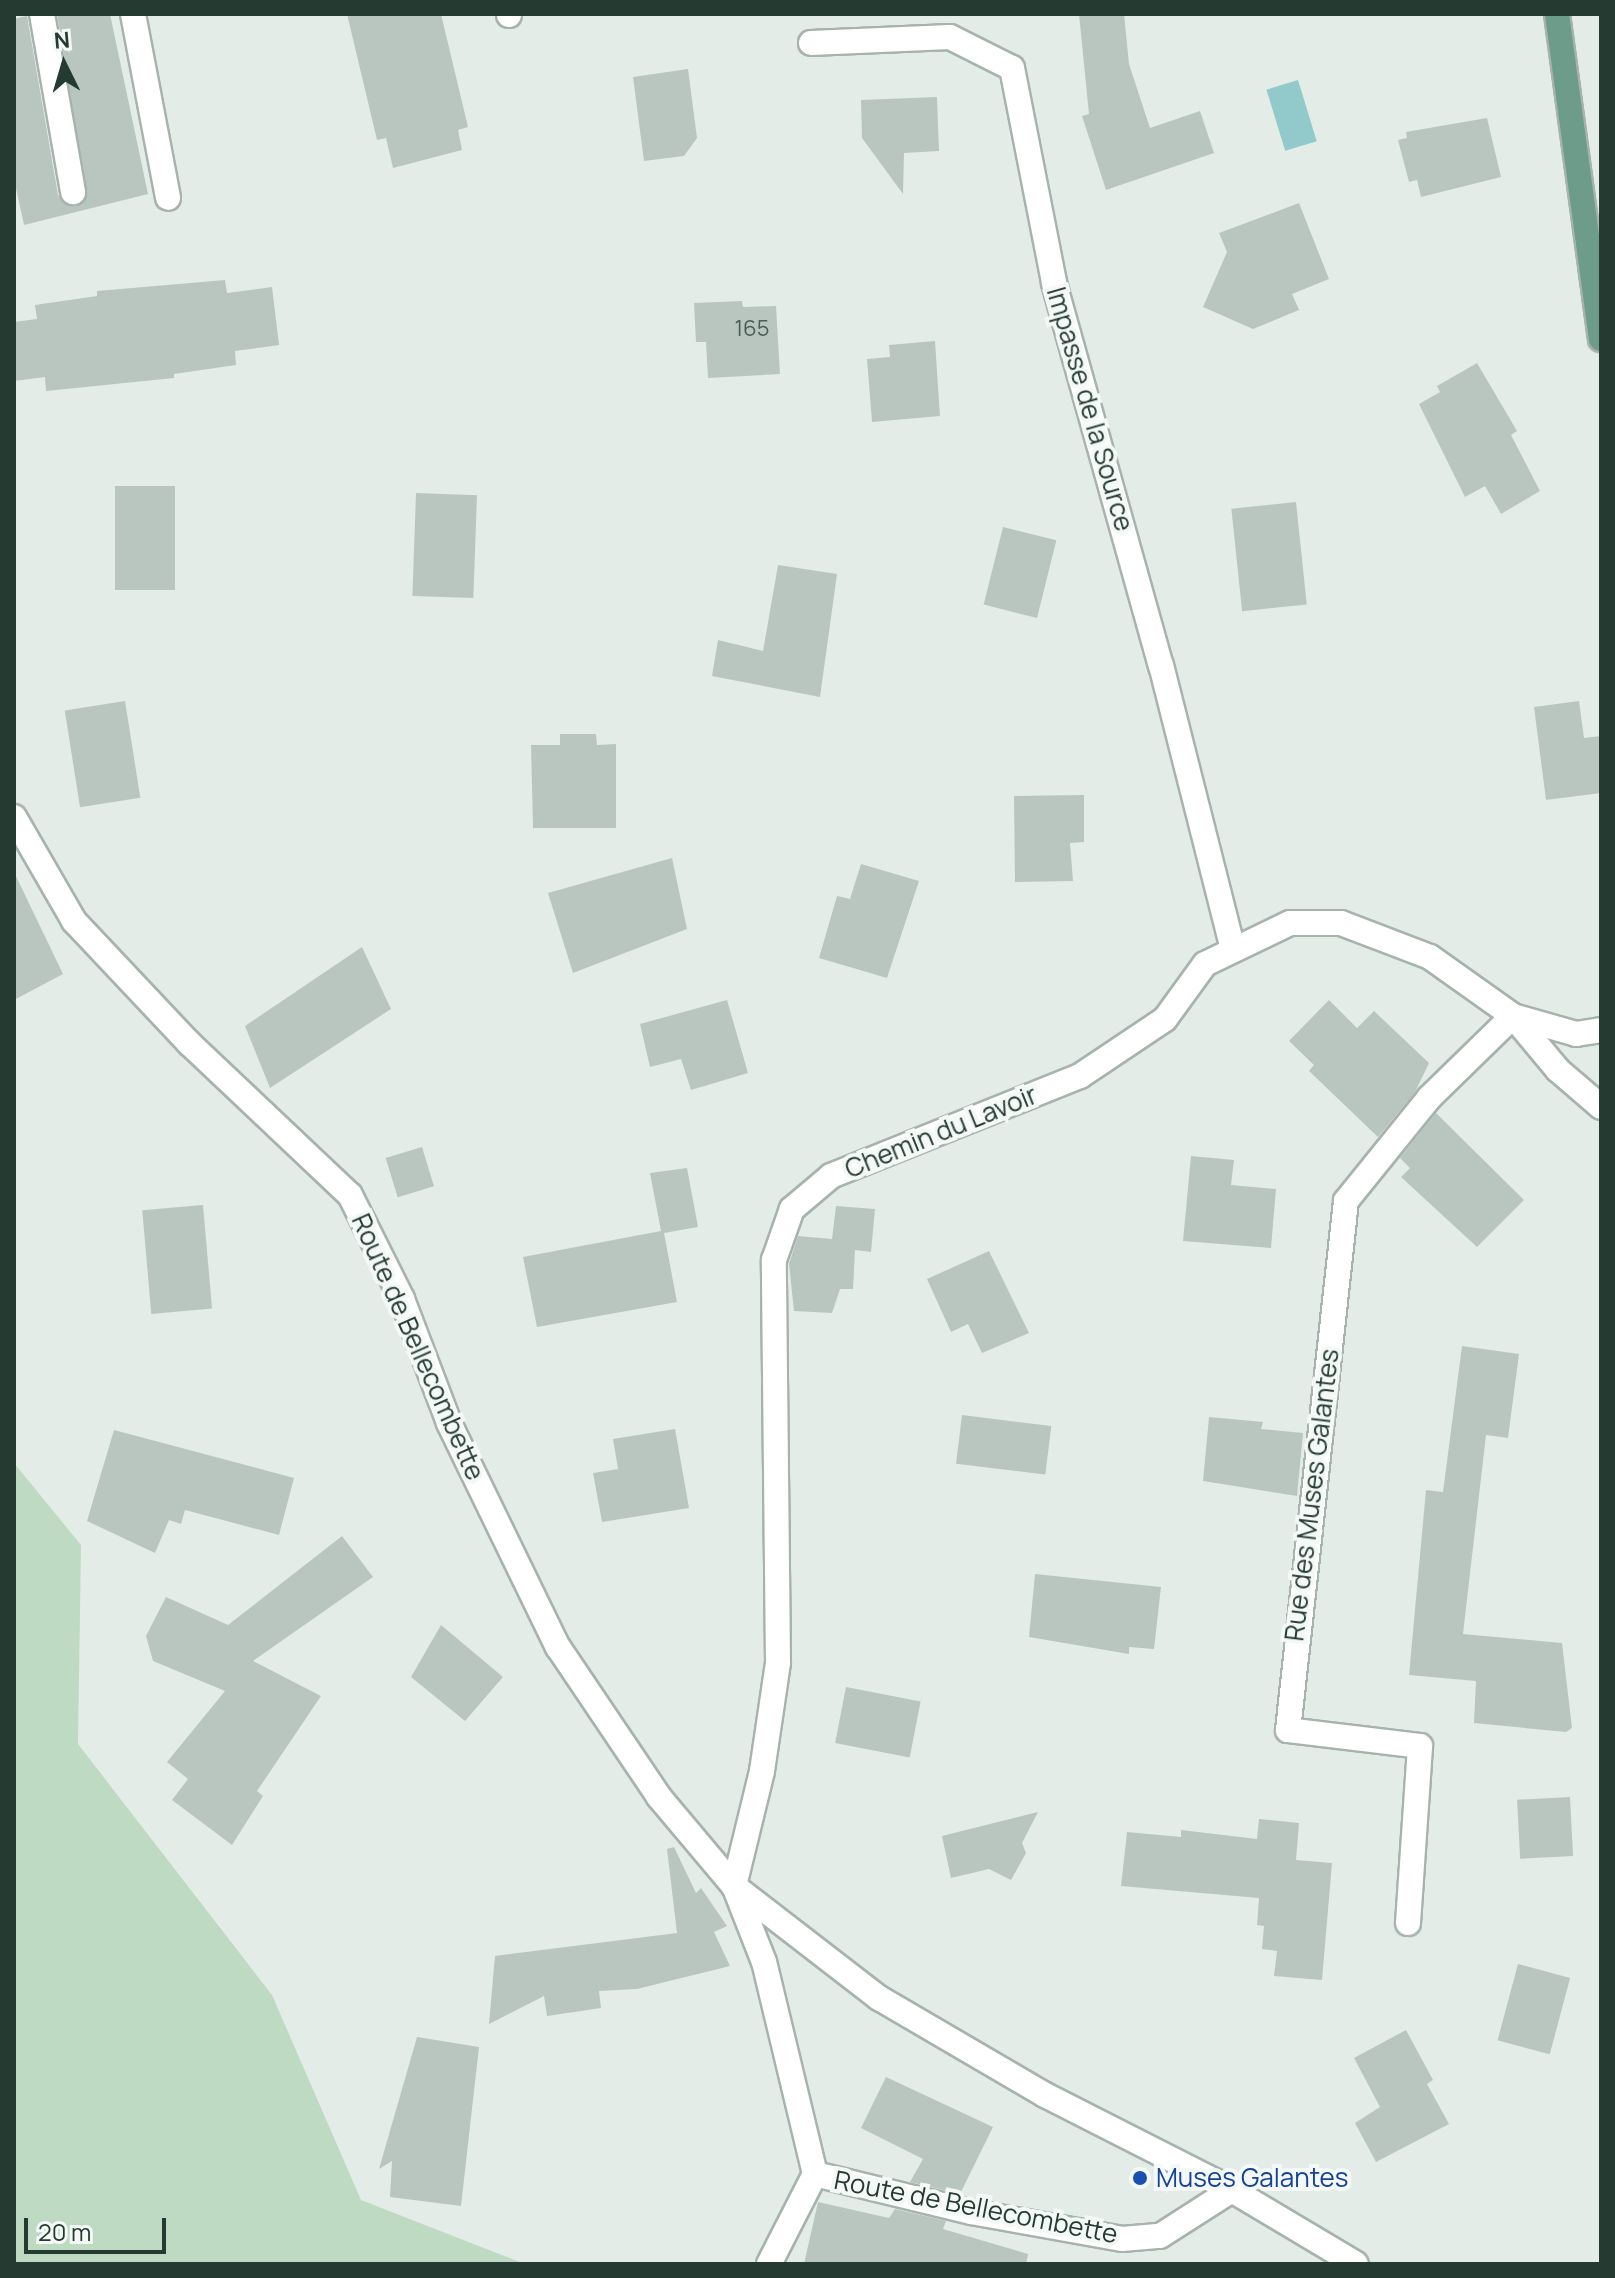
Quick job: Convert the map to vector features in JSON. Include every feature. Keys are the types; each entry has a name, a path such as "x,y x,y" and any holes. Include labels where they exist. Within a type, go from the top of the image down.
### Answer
{"main road":[{"path":"1557,14 1601,339"}],"street":[{"path":"42,14 73,192"},
{"path":"133,14 168,198"},
{"name":"Impasse de la Source","path":"811,43 950,37 1012,68 1054,283 1161,665 1233,949"},
{"name":"Route de Bellecombette","path":"14,817 74,921 189,1043 350,1195 402,1299 449,1423 558,1647 659,1797 734,1886 879,1998 1045,2095 1232,2190 1356,2264"},
{"name":"Chemin du Lavoir","path":"734,1886 762,1771 778,1662 774,1260 792,1209 831,1176 1080,1076 1165,1019 1205,964 1290,923 1341,923 1430,957 1513,1016 1558,1070 1601,1107"},
{"name":"Chemin du Lavoir","path":"1513,1016 1576,1034 1601,1030"},
{"name":"Rue des Muses Galantes","path":"1408,1923 1420,1746 1288,1730 1346,1201 1429,1098 1513,1016"},
{"name":"Route de Bellecombette","path":"734,1886 764,1962 815,2174 971,2212 1122,2239 1160,2236 1232,2190"},
{"path":"769,2264 815,2174"}],"green space":[{"path":"14,1463 81,1545 78,1744 272,1995 361,2200 525,2264 14,2264"}],"water":[{"path":"1298,80 1317,141 1285,151 1266,90"}],"building":[{"path":"57,14 110,14 148,194 24,225 14,179 14,19 27,16 58,195 75,207 87,196"},
{"path":"347,14 441,14 468,127 458,130 462,150 393,168 386,138 377,140"},
{"path":"1079,14 1124,14 1129,64 1150,128 1200,111 1214,153 1106,190 1082,116 1089,114"},
{"path":"688,69 697,138 684,156 644,161 633,77"},
{"path":"937,97 939,151 904,153 903,194 862,138 861,100"},
{"path":"1487,118 1501,177 1421,197 1417,180 1409,182 1398,140 1407,138 1406,132"},
{"path":"1299,203 1329,279 1292,294 1299,310 1253,329 1203,307 1227,252 1219,233"},
{"path":"225,280 227,293 272,287 279,345 235,351 236,365 174,374 174,378 46,391 45,377 14,381 14,322 37,319 35,305 97,296 97,291"},
{"path":"742,301 743,307 776,306 780,374 708,378 706,342 696,342 694,303"},
{"path":"935,341 940,416 872,422 867,359 890,357 889,345"},
{"path":"1477,363 1517,431 1511,435 1540,491 1501,514 1485,486 1465,497 1419,404 1440,392 1437,386"},
{"path":"115,486 175,486 175,590 115,590"},
{"path":"416,493 477,495 473,598 412,596"},
{"path":"1296,502 1307,604 1242,611 1231,509"},
{"path":"1003,527 1056,540 1037,618 984,605"},
{"path":"778,565 837,574 820,697 712,676 718,640 763,651"},
{"path":"125,701 140,798 80,807 65,711"},
{"path":"1579,701 1584,738 1601,736 1601,793 1546,800 1534,707"},
{"path":"560,734 596,734 597,745 616,744 616,828 533,828 531,745 560,745"},
{"path":"1084,795 1084,842 1070,843 1073,881 1015,882 1014,796"},
{"path":"672,858 687,929 573,973 548,893"},
{"path":"861,864 919,881 887,978 819,958 837,896 850,899"},
{"path":"14,872 63,974 14,1000"},
{"path":"362,947 391,1009 270,1088 245,1026"},
{"path":"727,1000 748,1073 691,1090 681,1059 650,1067 640,1024"},
{"path":"1329,1000 1357,1028 1374,1011 1429,1063 1415,1092 1378,1137 1309,1071 1314,1065 1289,1041"},
{"path":"1436,1113 1524,1200 1477,1247 1401,1177 1410,1168 1400,1158"},
{"path":"422,1147 434,1186 398,1197 386,1158"},
{"path":"1191,1156 1234,1160 1231,1185 1276,1189 1271,1248 1183,1241"},
{"path":"687,1168 698,1227 664,1233 677,1302 537,1327 523,1257 661,1231 650,1173"},
{"path":"203,1205 212,1309 151,1314 142,1210"},
{"path":"836,1206 875,1209 871,1252 855,1250 853,1289 840,1289 832,1313 794,1311 789,1264 798,1236 832,1239"},
{"path":"989,1251 1029,1333 982,1353 968,1324 951,1332 927,1279"},
{"path":"1462,1346 1519,1354 1508,1438 1486,1435 1463,1634 1562,1643 1572,1728 1566,1732 1474,1723 1476,1681 1409,1675 1426,1490 1443,1492"},
{"path":"962,1415 1051,1426 1045,1475 956,1464"},
{"path":"1209,1417 1263,1422 1261,1429 1303,1433 1297,1496 1203,1481"},
{"path":"675,1429 689,1508 602,1522 593,1473 618,1469 613,1439"},
{"path":"114,1430 294,1478 279,1535 185,1510 181,1524 169,1520 155,1553 87,1521"},
{"path":"342,1536 373,1577 253,1661 321,1696 257,1791 263,1796 232,1845 172,1800 188,1779 167,1762 225,1691 153,1661 146,1636 166,1597 228,1625"},
{"path":"1035,1574 1161,1587 1154,1649 1129,1647 1129,1654 1029,1637"},
{"path":"441,1625 503,1677 465,1721 411,1677"},
{"path":"846,1687 921,1702 910,1757 835,1743"},
{"path":"1570,1797 1573,1856 1520,1859 1517,1800"},
{"path":"1038,1812 1022,1843 1026,1853 1011,1880 989,1869 951,1878 942,1836"},
{"path":"1259,1819 1299,1823 1296,1860 1332,1863 1322,1980 1274,1976 1277,1951 1262,1949 1264,1926 1257,1925 1259,1898 1121,1886 1127,1832 1181,1837 1181,1830 1257,1839"},
{"path":"674,1847 696,1893 701,1888 727,1926 714,1932 730,1966 637,1989 599,1991 601,2008 547,2016 544,1996 489,2024 495,1956 677,1933 667,1849"},
{"path":"1518,1964 1570,1978 1550,2054 1498,2040"},
{"path":"1406,2030 1433,2080 1427,2084 1449,2124 1376,2162 1355,2123 1380,2107 1354,2058"},
{"path":"417,2037 479,2047 461,2206 390,2197 392,2161 379,2169"},
{"path":"886,2077 993,2127 960,2194 910,2182 923,2159 861,2128"},
{"path":"818,2202 889,2218 895,2209 946,2221 943,2229 1028,2254 1026,2264 804,2264"}],"place":[{"name":"Muses Galantes","path":"1140,2178"}]}
